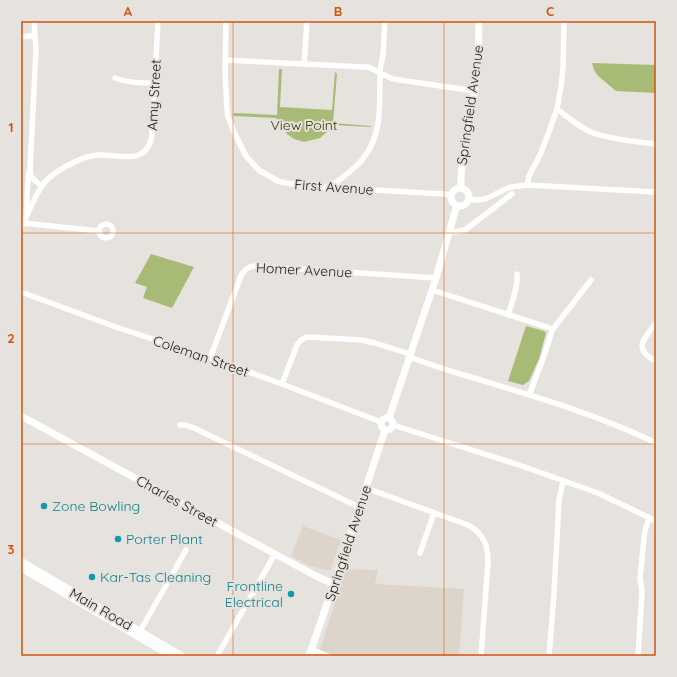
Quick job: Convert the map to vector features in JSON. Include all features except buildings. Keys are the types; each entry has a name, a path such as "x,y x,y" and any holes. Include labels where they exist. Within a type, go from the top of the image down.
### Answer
{"street":[{"path":"26,217 36,50 34,21"},
{"name":"Amy Street","path":"22,226 42,186 59,170 96,155 140,155 150,144 152,135 158,21"},
{"name":"First Avenue","path":"226,21 225,60 228,117 235,134 251,162 260,171 278,181 294,185 451,195"},
{"path":"304,64 307,21"},
{"path":"329,188 347,174 361,160 367,153 375,138 378,123 380,73 383,55 385,21"},
{"name":"Springfield Avenue","path":"461,188 461,168 474,91 478,56 479,21"},
{"path":"527,185 529,176 548,137 562,87 564,21"},
{"path":"21,37 35,35"},
{"path":"225,60 368,67 393,79 474,91"},
{"path":"115,78 122,81 154,83"},
{"path":"557,109 584,128 595,133 610,137 656,144"},
{"path":"30,170 32,179 42,186"},
{"path":"468,199 484,199 507,188 527,185 656,192"},
{"path":"458,188 463,188 468,194 468,199 463,205 457,205 453,201 451,195 458,188"},
{"path":"450,231 460,232 465,230 512,194"},
{"path":"389,418 436,278 457,205"},
{"path":"22,226 99,231"},
{"name":"Homer Avenue","path":"210,358 241,276 248,267 256,266 436,278"},
{"path":"508,315 517,288 517,274"},
{"path":"529,395 544,359 551,334 591,280"},
{"path":"432,290 554,329"},
{"name":"Coleman Street","path":"21,292 113,326 210,358 381,422"},
{"path":"656,323 642,343 642,348 645,354 656,361"},
{"path":"282,384 297,345 301,340 307,337 362,340 375,343 462,375 529,395 610,422 656,443"},
{"name":"Charles Street","path":"21,416 275,554 334,584"},
{"path":"389,418 383,419 381,426 385,430 390,430 393,425"},
{"path":"389,418 392,420 393,425"},
{"path":"180,425 186,425 194,428 359,507"},
{"path":"393,425 563,480 656,520"},
{"name":"Springfield Avenue","path":"311,653 385,430"},
{"path":"549,656 559,500 563,480"},
{"path":"366,488 468,525 481,535 488,550 481,656"},
{"path":"420,552 434,513"},
{"path":"638,656 642,592 640,578 645,531 649,518"},
{"path":"139,634 186,550"},
{"path":"217,656 275,554"},
{"name":"Main Road","path":"21,563 139,634 171,656"},
{"name":"Main Road","path":"139,634 182,656"},
{"path":"311,653 328,656"}],"shaded area":[{"path":"303,526 341,540 330,571 310,566 291,556"},
{"path":"346,569 378,570 375,584 464,589 459,656 318,656"}],"green space":[{"path":"592,63 656,65 656,93 616,91 598,76"},
{"name":"View Point","path":"279,69 282,69 280,107 332,110 335,72 337,74 333,123 371,127 333,125 320,138 304,142 294,139 287,134 276,118 234,116 233,113 277,115"},
{"path":"151,254 194,267 172,308 143,298 147,287 135,283"},
{"path":"526,326 544,331 546,333 539,359 529,381 523,385 508,381"}],"place":[{"name":"Zone Bowling","path":"44,506"},
{"name":"Porter Plant","path":"118,539"},
{"name":"Kar-Tas Cleaning","path":"92,577"},
{"name":"Frontline Electrical","path":"291,594"}]}
